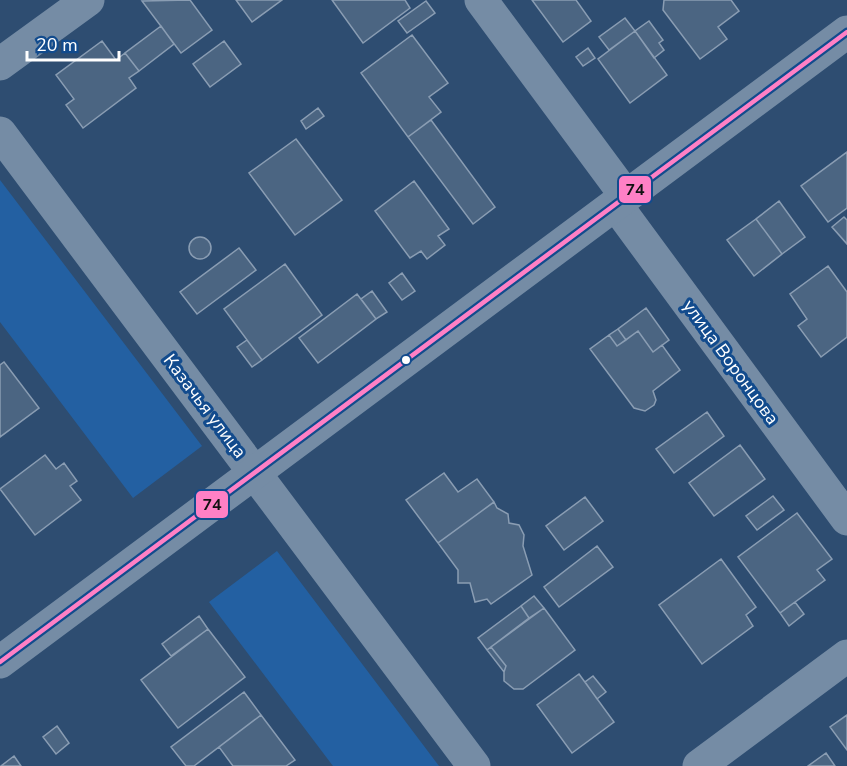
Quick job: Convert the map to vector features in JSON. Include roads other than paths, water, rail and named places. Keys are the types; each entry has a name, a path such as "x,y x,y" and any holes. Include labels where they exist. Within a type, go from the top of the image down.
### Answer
{"street":[{"path":"0,64 88,0"},
{"name":"улица Воронцова","path":"481,0 847,519"},
{"path":"0,662 847,32"},
{"name":"Казачья улица","path":"0,133 474,766"},
{"path":"699,766 847,656"}]}
